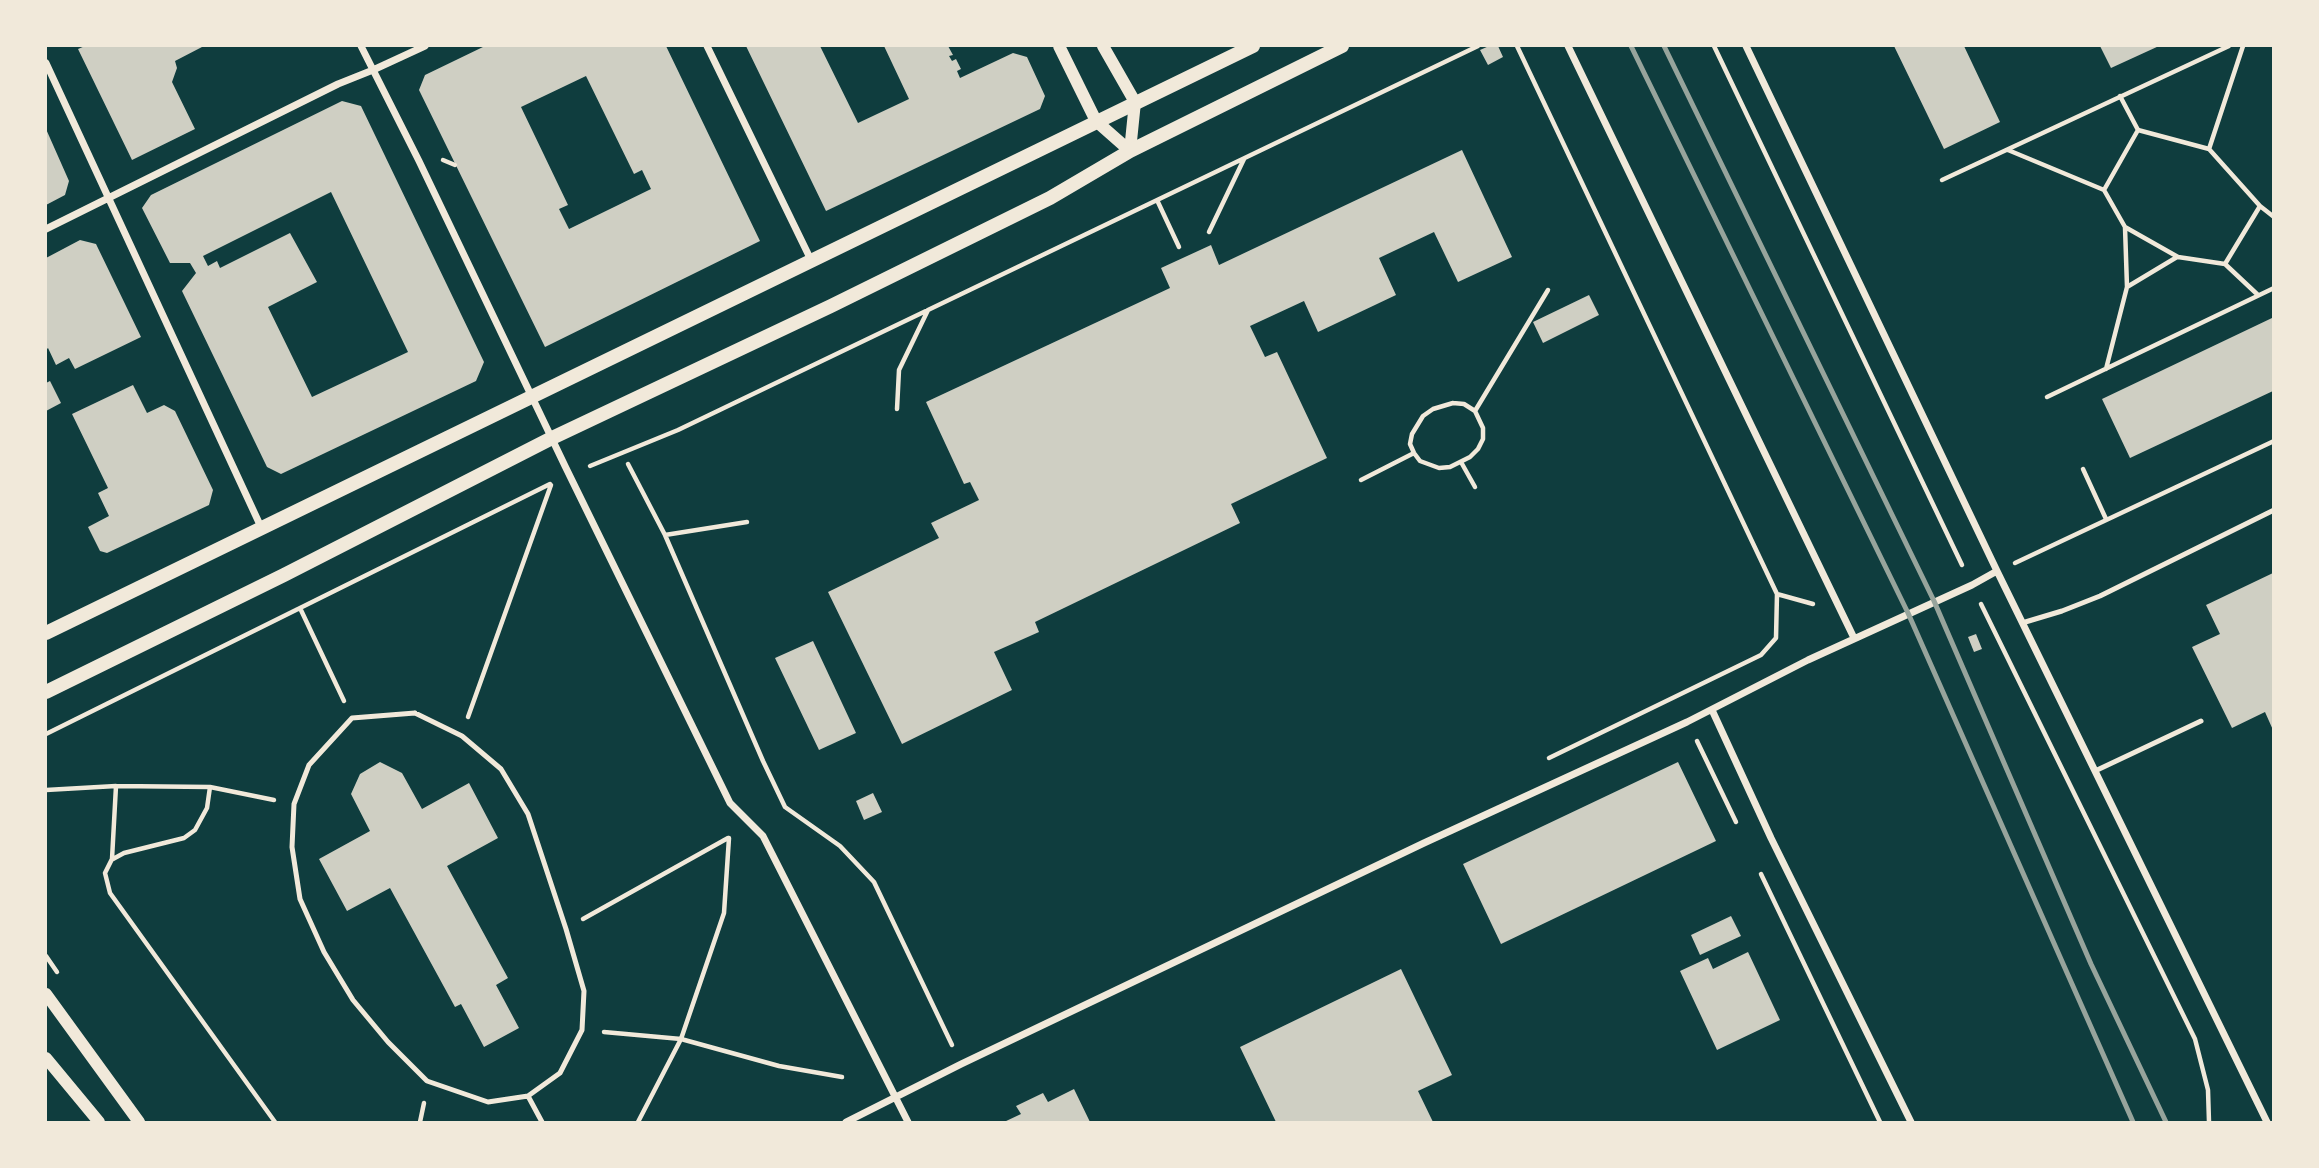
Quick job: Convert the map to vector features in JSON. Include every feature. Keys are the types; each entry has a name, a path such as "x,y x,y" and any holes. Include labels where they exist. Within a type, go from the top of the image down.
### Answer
{"main road":[{"path":"46,633 1253,46"},
{"path":"46,692 284,575 552,438 1025,210 1130,151 1342,46"}],"street":[{"path":"361,46 730,803 763,836 908,1122"},
{"path":"46,229 338,84 425,46"},
{"path":"707,46 811,260"},
{"path":"1059,46 1096,121 1130,151"},
{"path":"1103,46 1135,102 1130,151"},
{"path":"1568,46 1854,638"},
{"path":"1746,46 2022,623 2267,1122"},
{"path":"46,63 261,527"},
{"path":"846,1122 961,1064 1424,843 1687,722 1854,638 1997,571"},
{"path":"1712,710 1771,838 1911,1122"},
{"path":"46,995 139,1122"},
{"path":"46,1058 99,1122"}],"lane":[{"path":"2022,623 2101,596 2273,510"},
{"path":"415,713 462,736 501,769 528,814 584,992 582,1030 560,1073 528,1096 488,1102 427,1081 388,1042 353,1000 324,952 300,899 292,847 294,804 309,765 352,718 415,713"},
{"path":"2095,771 2201,721"},
{"path":"528,1096 542,1122"}],"path":[{"path":"46,734 569,475 678,430 1478,46"},
{"path":"1517,46 1777,594 1776,638 1760,655 1539,762"},
{"path":"1714,46 1972,585 2195,1039 2208,1090 2209,1122"},
{"path":"1942,180 2229,46"},
{"path":"2208,149 2243,46"},
{"path":"2120,96 2138,130 2208,149 2273,217"},
{"path":"2104,190 2138,130"},
{"path":"2007,149 2104,190 2126,228 2127,287 2106,369"},
{"path":"1209,232 1244,158"},
{"path":"447,162 455,165"},
{"path":"1157,200 1179,247"},
{"path":"2225,264 2260,206"},
{"path":"2126,228 2178,257 2225,264 2258,295"},
{"path":"2127,287 2178,257"},
{"path":"2047,397 2273,288"},
{"path":"1475,411 1548,290"},
{"path":"897,409 899,370 928,310"},
{"path":"1453,403 1464,404 1475,411 1483,428 1483,439 1478,449 1461,462 1439,468 1420,461 1414,453 1410,444 1412,434 1423,415 1433,408 1453,403"},
{"path":"1997,571 2273,441"},
{"path":"1361,480 1414,453"},
{"path":"1461,462 1475,487"},
{"path":"628,464 665,535 762,761 785,807 840,846 874,882 961,1064"},
{"path":"2083,469 2106,520"},
{"path":"462,736 551,484"},
{"path":"665,535 747,522"},
{"path":"300,608 352,718"},
{"path":"1675,696 1738,826"},
{"path":"46,790 116,786 210,787 294,804"},
{"path":"116,786 112,859 105,873 110,893 275,1122"},
{"path":"112,859 124,853 184,838 195,830 206,808 210,787"},
{"path":"566,929 729,838 724,914 681,1039 638,1122"},
{"path":"1755,862 1880,1122"},
{"path":"582,1030 681,1039 779,1066 842,1077"}],"building":[{"path":"85,46 201,46 175,61 177,68 172,82 195,129 132,160 78,49"},
{"path":"485,46 666,46 760,241 545,347 419,90 425,75","holes":["586,76 634,174 642,170 651,189 569,229 559,209 568,205 521,107"]},
{"path":"746,46 820,46 858,123 909,99 884,46 948,46 953,55 949,56 952,61 956,59 961,69 957,71 960,78 1013,53 1027,57 1045,96 1040,109 826,211"},
{"path":"1498,46 1503,57 1488,65 1480,50"},
{"path":"1894,46 1964,46 2000,122 1944,149"},
{"path":"2100,46 2159,46 2111,68"},
{"path":"342,101 361,106 484,362 476,381 281,474 267,467 182,291 196,273 190,263 170,263 142,208 151,195","holes":["331,192 408,352 312,397 268,307 317,282 290,233 220,268 217,261 208,266 203,256"]},
{"path":"46,129 69,181 65,195 46,205"},
{"path":"1462,150 1512,257 1458,282 1434,232 1379,258 1396,295 1318,332 1304,301 1250,326 1265,357 1277,352 1327,458 1231,504 1240,523 1035,622 1039,632 994,652 1012,690 902,744 828,592 939,538 931,523 979,500 970,482 964,484 926,402 1170,288 1161,268 1211,245 1219,265"},
{"path":"80,240 96,244 141,337 75,369 69,358 56,365 48,348 46,350 46,258"},
{"path":"1589,295 1599,315 1543,343 1533,322"},
{"path":"2272,318 2273,391 2130,458 2102,399"},
{"path":"50,381 61,403 46,411 46,383"},
{"path":"133,385 147,413 164,405 175,411 213,490 209,505 107,553 100,551 88,527 109,516 98,493 108,488 72,414"},
{"path":"2273,573 2273,730 2265,712 2232,728 2192,647 2220,634 2206,605"},
{"path":"1976,634 1982,649 1974,652 1968,637"},
{"path":"813,641 856,733 819,750 775,658"},
{"path":"380,762 402,773 422,809 469,783 498,838 447,866 508,978 496,985 519,1028 484,1047 461,1004 455,1007 390,888 347,911 319,859 370,831 351,794 360,774"},
{"path":"1678,762 1716,841 1501,944 1463,864"},
{"path":"873,793 882,812 864,820 856,801"},
{"path":"1731,916 1741,936 1700,955 1691,935"},
{"path":"1748,952 1780,1020 1717,1050 1680,971 1708,958 1713,969"},
{"path":"1401,969 1452,1075 1418,1091 1433,1122 1276,1122 1240,1047"},
{"path":"1074,1089 1090,1122 1004,1122 1021,1114 1016,1106 1043,1093 1048,1102"}],"railway":[{"path":"1631,46 1908,613 2133,1122"},
{"path":"1664,46 1934,601 2091,964 2166,1122"}]}
